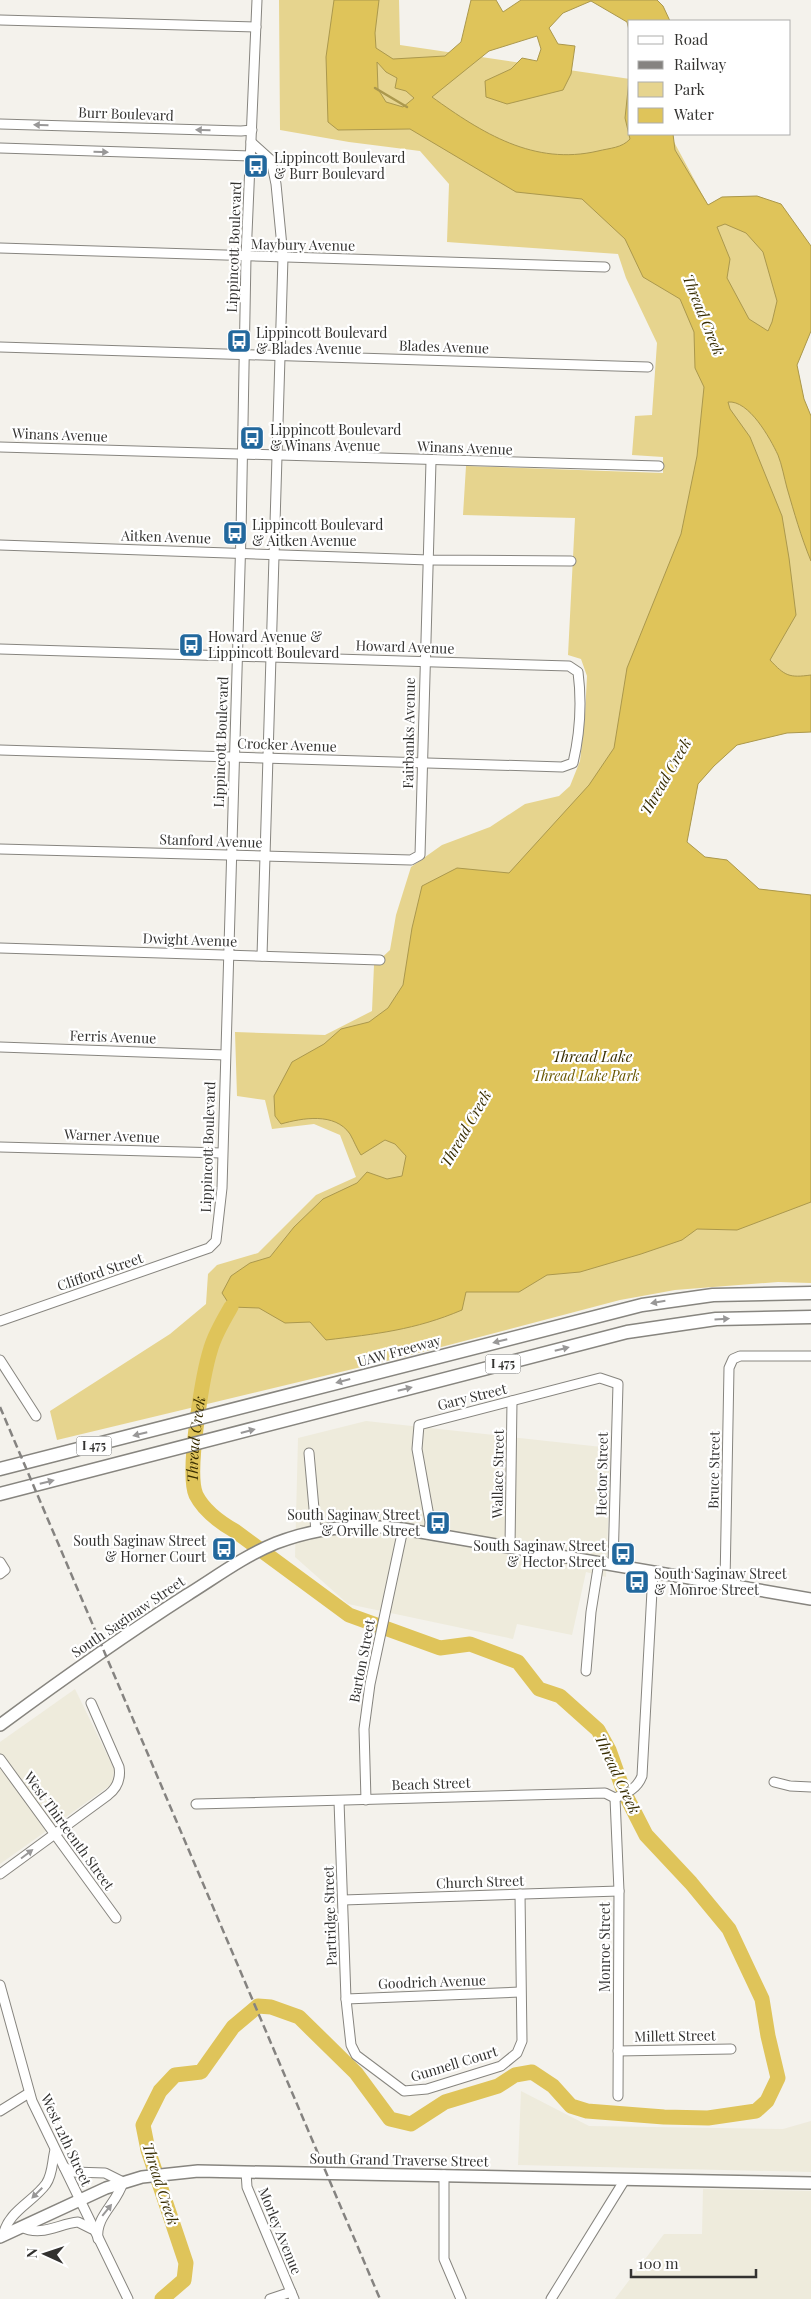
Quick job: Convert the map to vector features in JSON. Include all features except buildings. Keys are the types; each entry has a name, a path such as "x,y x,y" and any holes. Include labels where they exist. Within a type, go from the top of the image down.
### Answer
{"highway":[{"name":"UAW Freeway","path":"0,1469 642,1305 713,1295 811,1293"},
{"name":"I 475","path":"0,1494 627,1332 716,1319 811,1317"}],"main road":[{"name":"South Saginaw Street","path":"0,1725 104,1651 244,1559 275,1544 316,1531 356,1525 403,1530 725,1583 811,1600"},
{"name":"South Grand Traverse Street","path":"2,2237 79,2199 124,2182 181,2172 444,2175 624,2181 811,2183"}],"street":[{"name":"Lippincott Boulevard","path":"208,1248 216,1241 220,1219 235,757 246,257 257,0"},
{"path":"0,20 256,27"},
{"name":"Burr Boulevard","path":"0,124 252,130"},
{"path":"251,142 271,160 276,184 283,258 262,956"},
{"path":"0,148 251,156"},
{"name":"Maybury Avenue","path":"0,248 605,268"},
{"name":"Blades Avenue","path":"0,348 648,367"},
{"name":"Winans Avenue","path":"0,447 659,466"},
{"name":"Fairbanks Avenue","path":"420,855 431,460"},
{"name":"Aitken Avenue","path":"0,546 429,560 571,561"},
{"name":"Howard Avenue","path":"0,649 568,666 578,672 581,696 577,745 573,763"},
{"name":"Crocker Avenue","path":"0,750 562,767 573,763"},
{"name":"Stanford Avenue","path":"0,849 411,860 420,855"},
{"name":"Dwight Avenue","path":"0,948 380,960"},
{"name":"Ferris Avenue","path":"0,1047 225,1055"},
{"name":"Warner Avenue","path":"0,1147 222,1153"},
{"name":"Clifford Street","path":"0,1321 208,1248"},
{"name":"Bruce Street","path":"725,1583 729,1368 733,1359 740,1356 811,1356"},
{"path":"0,1360 36,1416"},
{"name":"Gary Street","path":"429,1534 430,1522 418,1449 419,1425 600,1378 618,1384"},
{"name":"Hector Street","path":"613,1565 618,1384"},
{"name":"Wallace Street","path":"510,1547 512,1401"},
{"path":"309,1453 316,1531"},
{"name":"Barton Street","path":"366,1800 364,1729 370,1684 403,1530"},
{"path":"586,1671 591,1612 599,1562"},
{"path":"615,1798 631,1791 639,1783 642,1776 653,1572"},
{"path":"0,1874 112,1792 120,1778 119,1767 90,1703"},
{"name":"West Thirteenth Street","path":"0,1759 116,1918"},
{"path":"774,1782 790,1786 811,1787"},
{"name":"Beach Street","path":"196,1804 605,1793 615,1798"},
{"name":"Monroe Street","path":"615,1798 618,1891 618,2096"},
{"name":"Partridge Street","path":"339,1801 346,1999 349,2030"},
{"name":"Church Street","path":"343,1900 618,1891"},
{"name":"Gunnell Court","path":"349,2030 351,2045 356,2055 404,2091 412,2092 502,2066 517,2053 522,2041 520,1894"},
{"name":"West 12th Street","path":"0,1985 29,2093 126,2296"},
{"name":"Goodrich Avenue","path":"346,1999 520,1992"},
{"name":"Millett Street","path":"618,2050 731,2050"},
{"path":"0,2111 29,2093"},
{"path":"2,2237 10,2217 39,2192 48,2181 55,2149"},
{"path":"63,2165 71,2172 106,2173 124,2182 120,2194 101,2219 98,2235 99,2241"},
{"name":"Morley Avenue","path":"246,2172 247,2187 292,2295"},
{"path":"444,2175 444,2259 461,2299"},
{"path":"551,2299 624,2181"},
{"path":"22,2227 32,2231 43,2231 78,2222 88,2226 95,2232"},
{"path":"270,2299 292,2295"}],"shaded area":[{"path":"366,1421 611,1448 606,1577 586,1572 572,1635 517,1624 513,1639 348,1604 295,1557 298,1438"},
{"path":"75,1689 114,1769 112,1784 0,1864 0,1742"},
{"path":"521,2091 589,2126 783,2129 811,2121 811,2172 518,2165"},
{"path":"703,2189 811,2191 811,2299 615,2299 664,2234 702,2234"}],"green space":[{"name":"Thread Lake","path":"279,0 399,0 400,45 628,79 628,135 673,135 674,142 708,205 722,197 757,196 781,204 811,246 811,331 797,365 804,399 811,416 811,732 787,733 737,745 698,784 687,842 705,857 727,860 759,889 811,895 811,1283 778,1282 675,1290 620,1300 403,1357 57,1440 50,1411 170,1334 206,1304 208,1274 217,1265 258,1253 316,1195 356,1177 340,1135 314,1124 272,1129 265,1100 237,1096 235,1032 325,1035 372,1011 374,965 390,950 396,915 411,867 442,845 490,827 525,804 559,796 570,786 580,761 587,676 581,659 568,655 575,518 463,515 466,466 663,473 663,457 632,455 635,416 652,415 657,343 626,278 618,254 447,242 449,184 420,151 349,142 280,130"}],"water":[{"name":"Thread Lake","path":"334,0 379,0 375,33 376,48 393,59 445,56 461,42 471,0 496,0 503,12 521,0 657,0 663,6 670,20 628,20 628,26 627,22 591,1 563,13 549,28 558,44 575,46 571,74 563,90 507,104 486,97 485,81 511,69 522,58 537,61 541,49 537,36 489,51 432,97 490,134 531,150 552,154 575,154 616,147 627,142 630,139 629,135 673,135 675,150 708,205 722,197 757,196 781,204 811,246 811,331 797,365 804,399 811,416 811,561 774,448 764,430 751,413 736,403 728,402 730,409 750,437 782,516 796,615 770,660 788,675 811,675 811,732 787,733 737,745 698,784 687,842 705,857 727,860 759,889 811,895 811,1202 737,1230 697,1229 682,1240 641,1254 580,1272 547,1275 519,1292 466,1292 462,1310 411,1327 326,1340 310,1322 285,1323 259,1308 231,1307 222,1293 231,1276 250,1263 270,1257 294,1227 323,1199 357,1183 367,1172 387,1179 402,1176 406,1156 395,1144 385,1140 361,1155 350,1134 336,1122 318,1118 281,1124 275,1116 274,1096 292,1062 324,1044 341,1029 369,1022 388,1008 403,985 412,928 422,886 457,868 509,873 589,785 614,748 627,668 681,534 697,456 704,387 695,368 694,332 680,299 643,277 625,239 582,199 516,192 410,129 338,130 328,122 326,57","holes":["377,62 386,72 397,78 395,88 406,91 414,98 403,107 386,102 378,89","725,224 746,233 763,252 777,301 768,331 749,319 727,278 730,259 717,227"]},
{"name":"Thread Lake","path":"628,90 628,131 625,118"}],"waterway":[{"name":"Thread Creek","path":"375,88 407,107"},
{"name":"Thread Creek","path":"162,2299 184,2280 186,2263 148,2150 143,2125 160,2091 175,2075 201,2072 233,2027 258,2006 271,2007 299,2017 356,2073 390,2119 411,2124 445,2102 498,2086 515,2075 532,2072 553,2086 571,2106 587,2111 664,2117 708,2118 756,2111 767,2101 778,2078 762,1999 729,1929 691,1883 646,1835 624,1792 609,1750 598,1730 560,1696 539,1689 518,1662 470,1644 440,1648 349,1615 219,1520 199,1501 193,1483 193,1466 200,1400 213,1343 231,1307"}],"railway":[{"path":"0,1407 380,2299"}],"place":[{"name":"Lippincott Boulevard & Burr Boulevard","path":"256,166"},
{"name":"Lippincott Boulevard & Blades Avenue","path":"239,341"},
{"name":"Lippincott Boulevard & Winans Avenue","path":"252,438"},
{"name":"Lippincott Boulevard & Aitken Avenue","path":"235,533"},
{"name":"Howard Avenue & Lippincott Boulevard","path":"191,645"},
{"name":"South Saginaw Street & Orville Street","path":"438,1523"},
{"name":"South Saginaw Street & Horner Court","path":"224,1549"},
{"name":"South Saginaw Street & Hector Street","path":"623,1554"},
{"name":"South Saginaw Street & Monroe Street","path":"637,1582"}],"park label":[{"name":"Thread Lake Park","path":"586,1076"}]}
